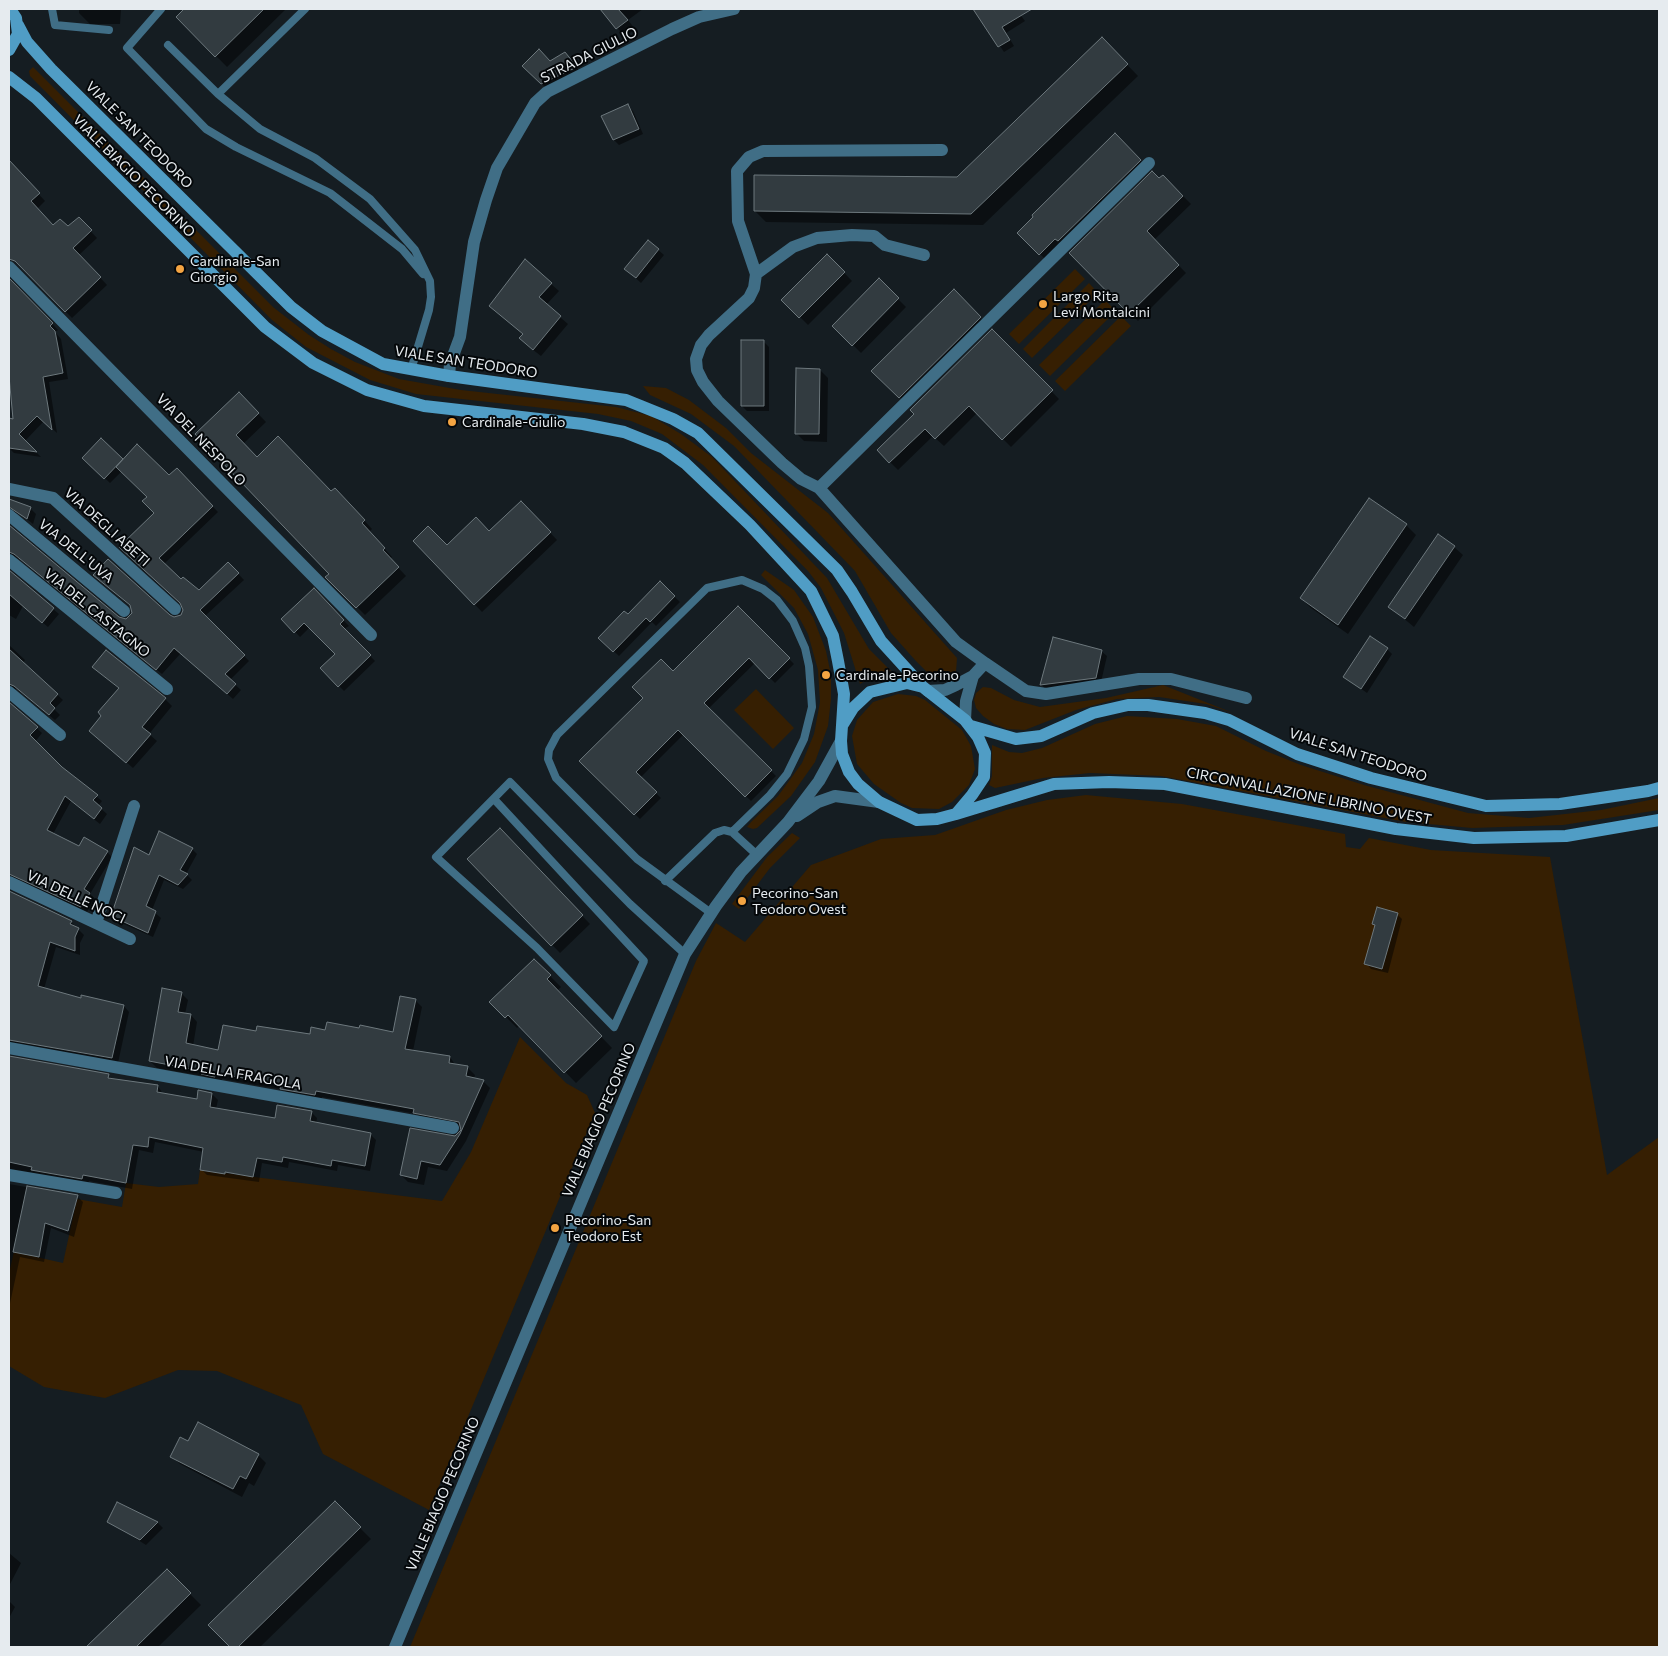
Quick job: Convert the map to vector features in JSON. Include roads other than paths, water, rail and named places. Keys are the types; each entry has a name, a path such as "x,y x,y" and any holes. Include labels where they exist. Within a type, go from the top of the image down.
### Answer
{"main road":[{"name":"VIALE SAN TEODORO","path":"12,10 27,42 51,69 291,307 322,331 383,364 449,376 626,400 673,419 698,433 837,570 881,641 926,689"},
{"path":"9,50 18,34 18,25"},
{"name":"VIALE BIAGIO PECORINO","path":"9,77 36,98 265,327 313,363 367,390 424,406 583,424 624,432 664,448 685,463 750,525 811,591 824,614 833,636 844,694 843,724"},
{"path":"907,683 926,689 968,723 985,752 984,777 956,814 938,819 917,820 879,802 858,784 849,772 842,754 840,740 843,724 853,708 870,692 907,683"},
{"name":"VIALE SAN TEODORO","path":"968,723 1016,739 1041,736 1093,713 1128,705 1148,705 1221,718 1297,754 1371,778 1486,806 1560,804 1659,788"},
{"name":"CIRCONVALLAZIONE LIBRINO OVEST","path":"956,814 1054,784 1109,782 1165,784 1396,829 1474,838 1566,836 1659,820"}],"street":[{"name":"STRADA GIULIO","path":"449,376 450,364 460,337 473,248 486,200 497,168 534,103 547,92 672,29 699,17 734,9"},
{"path":"942,150 763,151 749,157 737,172 738,222 756,274 754,288 749,298 701,345 696,359 697,370 703,382 724,407 782,463 801,479 819,488 956,642 1026,691 1046,694 1139,679 1171,679 1246,698"},
{"path":"819,488 1149,163"},
{"path":"756,274 793,247 817,238 852,235 874,236 885,245 924,255"},
{"name":"VIA DEL NESPOLO","path":"9,267 371,635"},
{"name":"VIA DEGLI ABETI","path":"9,488 52,498 175,609"},
{"name":"VIA DELL'UVA","path":"9,515 124,611"},
{"name":"VIA DEL CASTAGNO","path":"9,560 167,689"},
{"path":"926,689 944,690 973,676 984,663"},
{"path":"968,723 966,701 973,676"},
{"path":"9,692 60,735"},
{"path":"788,822 819,782 840,740"},
{"path":"788,822 818,802 835,796 879,802"},
{"path":"96,923 134,806"},
{"name":"VIALE BIAGIO PECORINO","path":"395,1647 685,954 711,913 756,854 788,822"},
{"name":"VIA DELLE NOCI","path":"9,882 130,939"},
{"name":"VIA DELLA FRAGOLA","path":"9,1048 453,1128"},
{"path":"9,1174 116,1193"}],"lane":[{"path":"52,9 55,25 109,30"},
{"path":"161,9 127,48 206,129 236,147 330,193 402,249 430,281"},
{"path":"218,94 304,9"},
{"path":"168,45 218,94 260,129 314,158 370,199 415,250 430,281 430,310 411,370"},
{"path":"711,913 637,859 556,778 548,759 549,750 557,735 707,588 742,580 763,589 777,600 793,621 805,648 810,666 812,707 804,739 787,774 770,795 732,832"},
{"path":"494,799 644,960 614,1027 537,948 436,857 510,782 630,904 685,954"},
{"path":"665,881 715,833 724,830 732,832 756,854"}],"place":[{"name":"Cardinale-San Giorgio","path":"180,269"},
{"name":"Largo Rita Levi Montalcini","path":"1043,304"},
{"name":"Cardinale-Giulio","path":"452,422"},
{"name":"Cardinale-Pecorino","path":"826,675"},
{"name":"Pecorino-San Teodoro Ovest","path":"742,901"},
{"name":"Pecorino-San Teodoro Est","path":"555,1228"}]}
